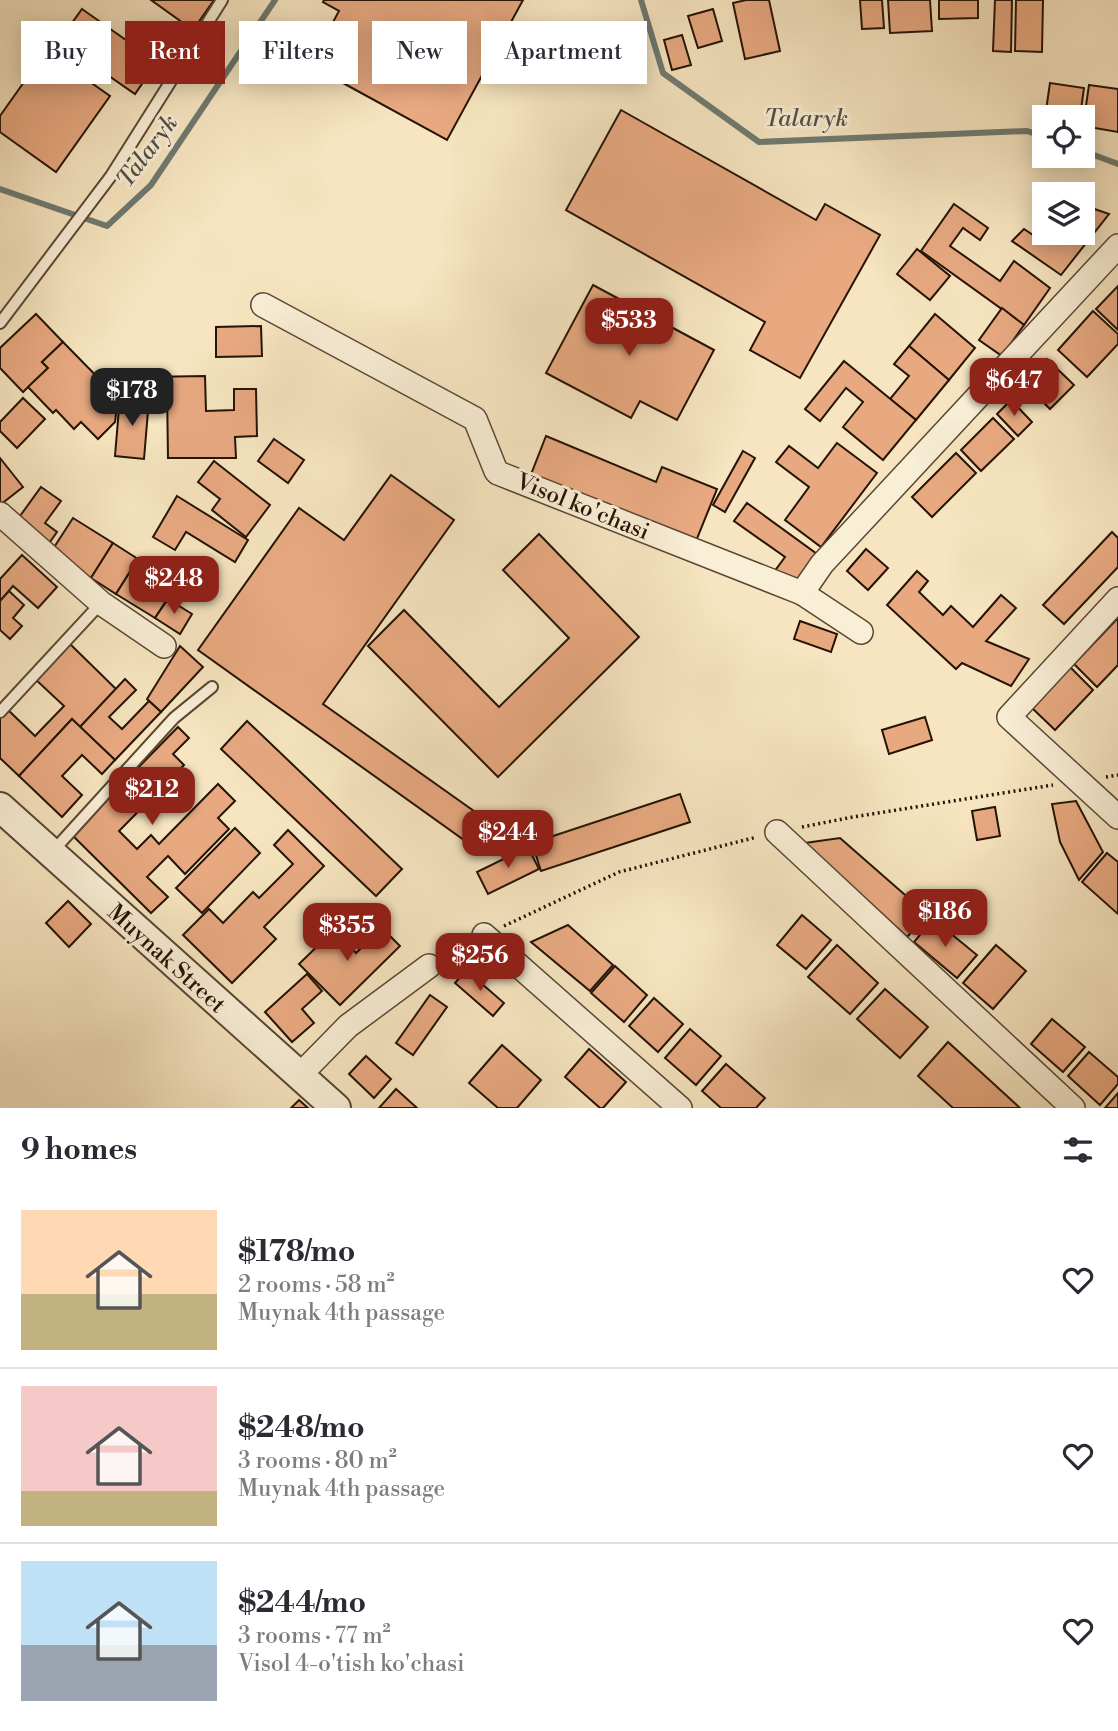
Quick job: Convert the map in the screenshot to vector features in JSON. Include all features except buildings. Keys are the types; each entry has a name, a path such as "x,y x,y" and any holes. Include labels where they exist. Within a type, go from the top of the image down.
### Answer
{"street":[{"path":"802,593 822,565 1118,246"},
{"name":"Visol ko'chasi","path":"264,305 475,419 498,473 802,593 860,632"},
{"path":"0,514 101,603 164,646"},
{"path":"1118,599 1009,717 1118,817"},
{"name":"Muynak Street","path":"0,807 335,1108"},
{"path":"777,832 1073,1108"},
{"path":"484,935 680,1108"},
{"path":"299,1076 348,1026 429,966"}],"lane":[{"path":"0,323 111,177 222,0"},
{"path":"0,712 101,603"},
{"path":"51,853 174,718 212,687"}],"path":[{"path":"429,966 484,935 619,872 777,832 853,817 1079,781"}],"waterway":[{"name":"Talaryk","path":"0,189 107,226 151,185 275,0"},
{"name":"Talaryk","path":"641,0 663,73 759,142 1032,133"},
{"name":"Talaryk","path":"1095,155 1118,164"}]}
